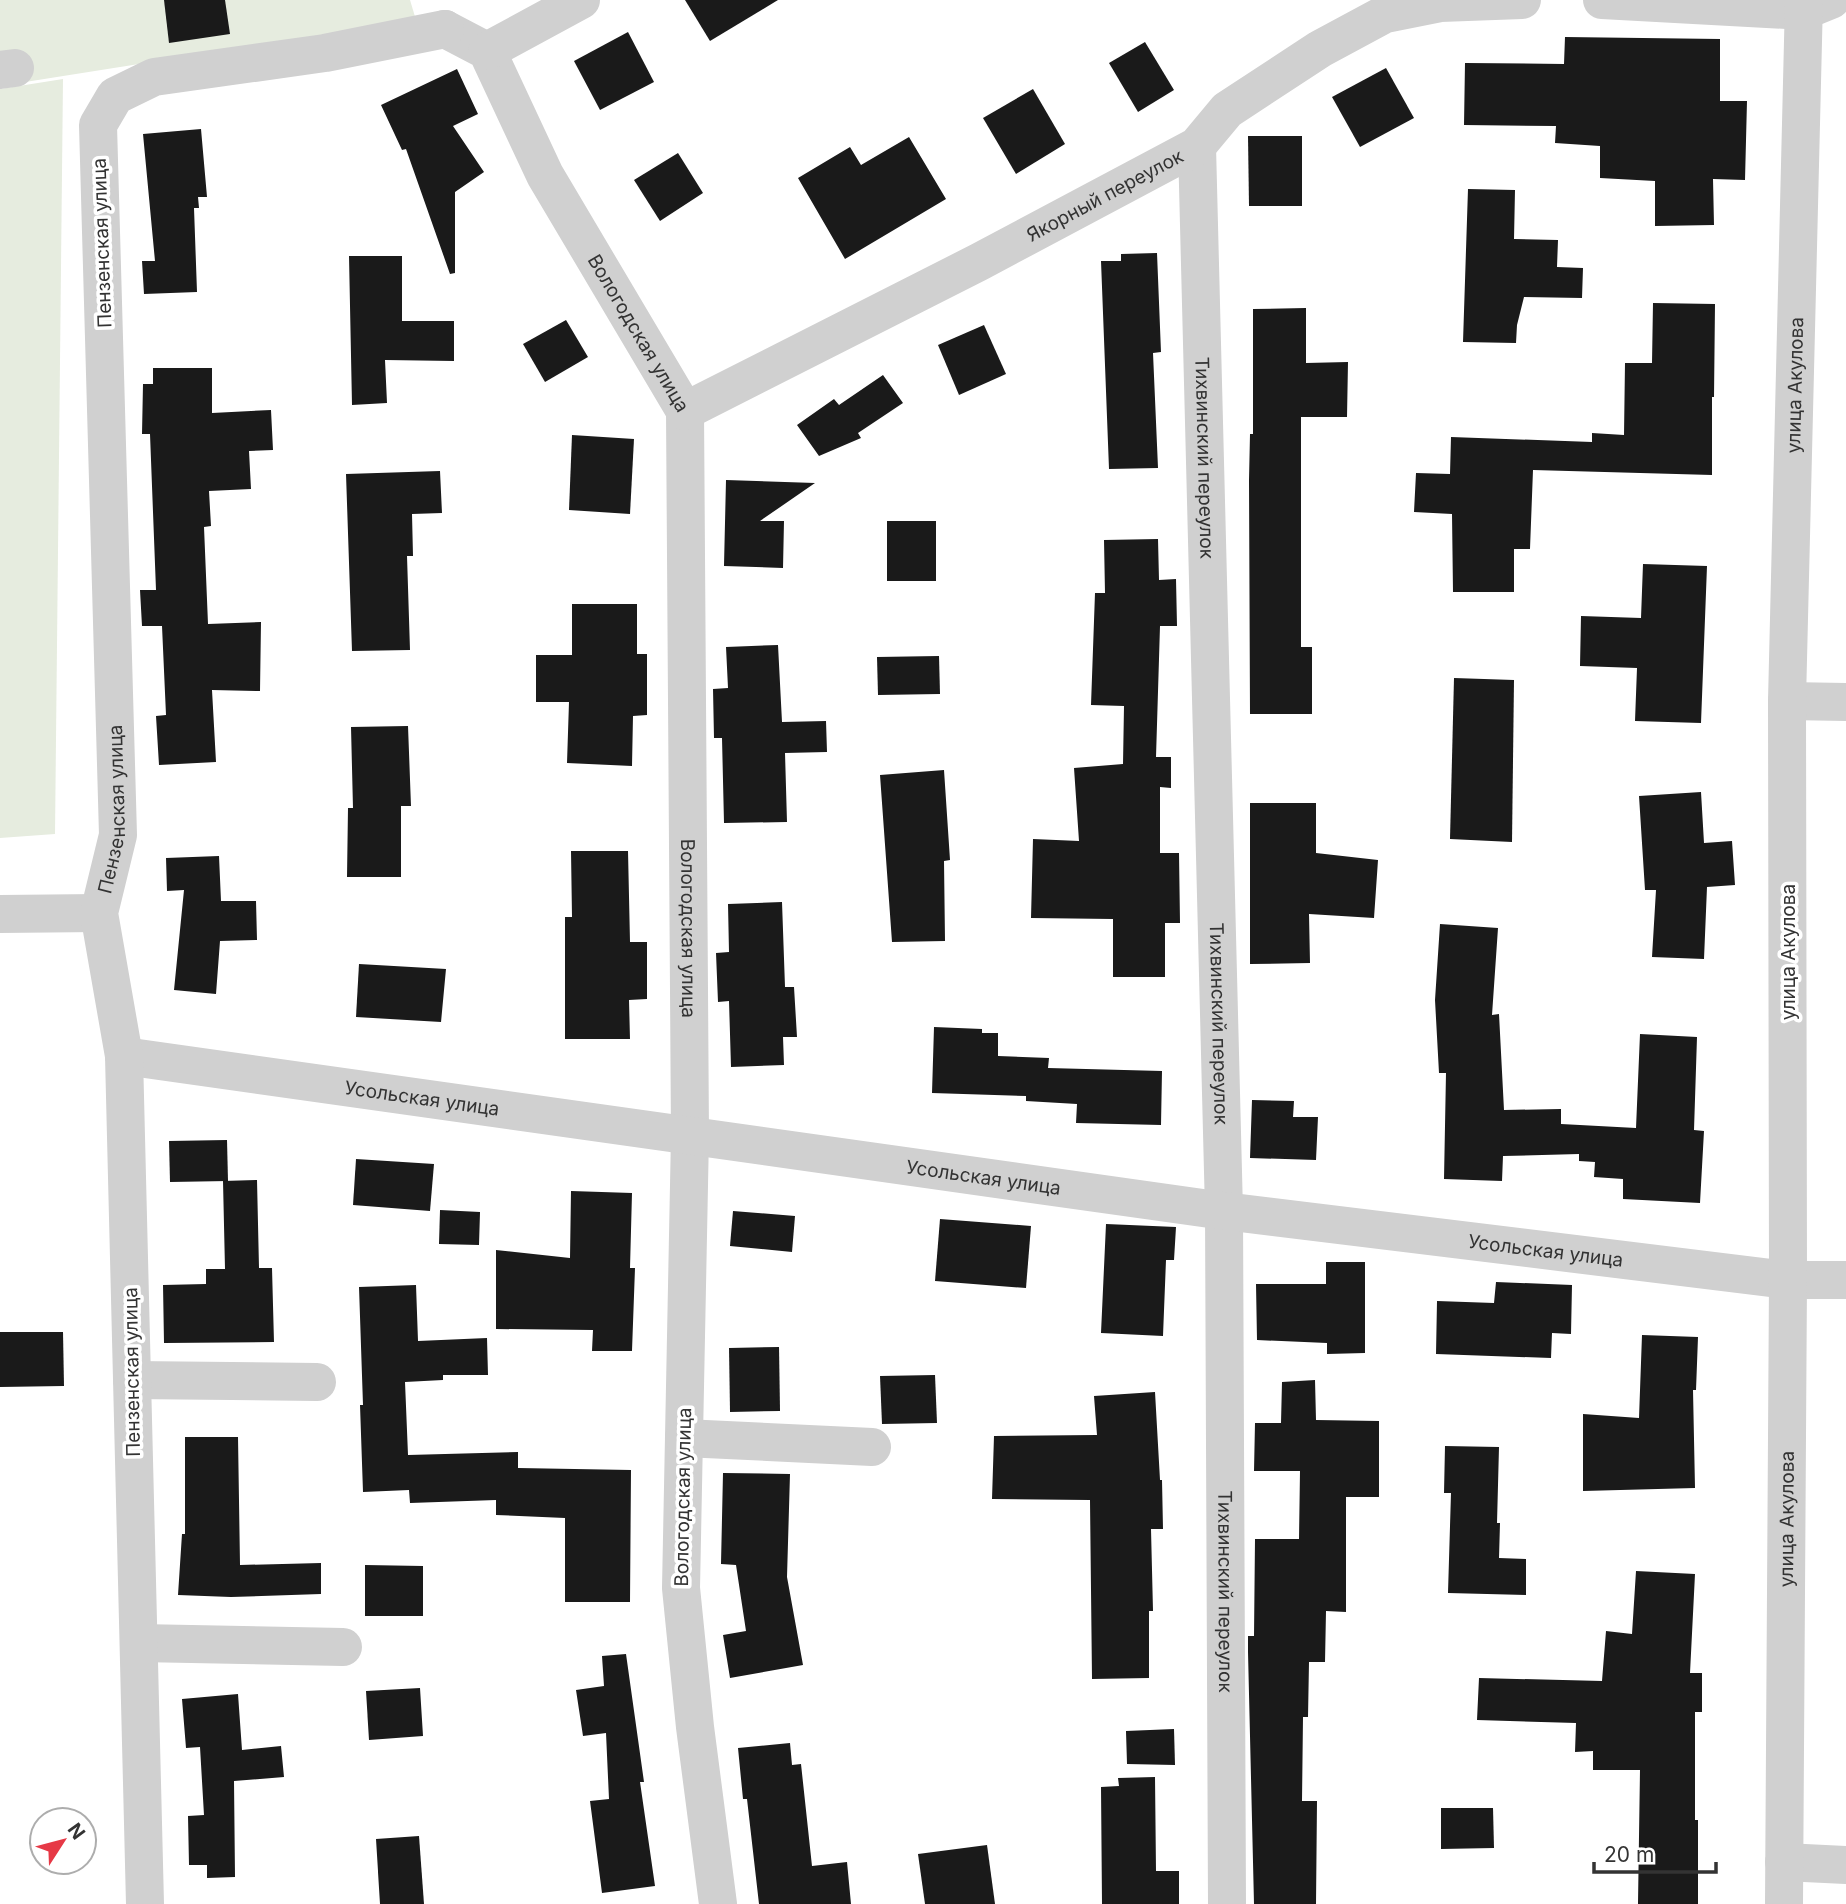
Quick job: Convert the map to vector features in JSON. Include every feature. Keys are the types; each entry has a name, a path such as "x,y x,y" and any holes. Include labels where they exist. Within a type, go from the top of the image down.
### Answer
{"street":[{"path":"445,15 487,51 580,0"},
{"name":"Якорный переулок","path":"685,411 979,262 1196,146 1227,110 1320,49 1385,14 1440,3 1522,0"},
{"path":"1602,0 1813,4"},
{"name":"улица Акулова","path":"1784,1904 1788,1280 1787,701 1813,4"},
{"name":"Пензенская улица","path":"145,1904 124,1056 99,913 118,835 118,823 98,125 115,96 154,77 325,52 445,15"},
{"name":"Вологодская улица","path":"487,51 545,175 685,411 690,1135 681,1588 695,1727 718,1904"},
{"name":"Тихвинский переулок","path":"1196,146 1224,1211 1227,1904"},
{"path":"1787,701 1846,702"},
{"path":"0,914 99,913"},
{"name":"Усольская улица","path":"124,1056 1224,1211 1788,1280 1846,1280"},
{"path":"132,1380 317,1382"},
{"path":"684,1438 873,1447"},
{"path":"139,1643 342,1647"},
{"path":"1784,1862 1846,1865"}],"shaded area":[{"path":"0,0 410,0 416,20 0,86"},
{"path":"63,79 55,834 0,838 0,89"}],"building":[{"path":"164,0 225,0 230,34 169,43"},
{"path":"685,0 778,0 710,41"},
{"path":"628,32 654,82 600,110 574,61"},
{"path":"1565,37 1720,39 1720,101 1747,101 1745,180 1713,179 1714,225 1655,226 1655,181 1600,178 1600,146 1555,143 1556,126 1464,125 1465,63 1564,64"},
{"path":"1145,42 1174,90 1138,112 1109,63"},
{"path":"1386,68 1414,118 1360,147 1332,97"},
{"path":"457,69 478,114 453,126 484,172 455,192 455,273 450,274 406,149 402,150 381,105"},
{"path":"1033,89 1065,144 1016,174 983,118"},
{"path":"201,129 207,197 198,197 199,208 194,208 197,292 144,294 142,261 155,261 143,134"},
{"path":"1248,136 1302,136 1302,206 1249,206"},
{"path":"909,137 946,199 845,259 798,178 850,147 861,165"},
{"path":"678,153 703,193 660,221 634,180"},
{"path":"1468,189 1515,190 1514,239 1558,240 1557,267 1583,268 1582,298 1524,297 1516,343 1463,342"},
{"path":"1157,253 1161,352 1153,353 1158,468 1109,469 1101,261 1121,261 1121,254"},
{"path":"349,256 402,256 402,321 454,321 454,361 385,360 387,403 352,405"},
{"path":"1653,303 1715,304 1712,475 1533,470 1530,549 1514,549 1514,592 1453,592 1452,514 1414,512 1416,473 1450,474 1451,437 1592,442 1592,433 1624,435 1625,363 1652,363"},
{"path":"1306,308 1306,363 1348,362 1347,417 1301,417 1301,647 1312,647 1312,714 1250,714 1249,480 1250,434 1253,434 1253,309"},
{"path":"566,320 588,357 545,382 523,344"},
{"path":"984,325 1006,374 959,395 938,345"},
{"path":"153,368 212,368 212,413 271,410 273,450 249,451 251,489 209,491 211,526 204,527 208,624 261,622 260,691 212,690 216,762 159,765 156,716 166,715 162,626 142,626 140,590 156,590 150,434 142,434 143,384 153,384"},
{"path":"883,375 903,403 858,433 861,438 819,456 797,425 834,399 839,405"},
{"path":"572,435 634,439 630,514 569,510"},
{"path":"440,471 442,513 412,514 413,556 407,556 410,650 352,651 346,474"},
{"path":"726,480 815,483 760,521 784,521 783,568 724,566"},
{"path":"887,521 936,521 936,581 887,581"},
{"path":"1158,539 1159,580 1176,579 1177,626 1160,626 1156,757 1171,757 1171,788 1160,787 1160,853 1179,853 1180,923 1165,923 1165,977 1113,977 1113,919 1031,918 1033,839 1079,841 1074,768 1123,764 1124,706 1091,705 1095,593 1105,593 1104,540"},
{"path":"1643,564 1707,566 1701,723 1635,721 1637,668 1580,666 1581,616 1641,618"},
{"path":"572,604 637,604 637,654 647,654 647,715 633,716 632,766 567,763 569,702 536,702 536,655 572,655"},
{"path":"778,645 782,722 826,721 827,752 785,753 787,822 724,823 722,738 714,738 713,689 728,688 726,647"},
{"path":"939,656 940,694 878,695 877,657"},
{"path":"1454,678 1514,680 1512,842 1450,839"},
{"path":"408,726 411,806 401,806 401,877 347,877 348,808 353,808 351,727"},
{"path":"944,770 950,860 944,861 945,941 892,942 880,775"},
{"path":"1701,792 1704,843 1732,841 1735,885 1707,887 1704,959 1652,957 1656,890 1645,890 1639,796"},
{"path":"1250,803 1316,803 1316,853 1378,860 1374,918 1309,914 1310,963 1250,964"},
{"path":"571,851 628,851 630,942 647,942 647,999 629,1000 630,1039 565,1039 565,917 572,917"},
{"path":"219,856 221,901 256,901 257,940 220,941 216,994 174,990 184,890 167,891 166,858"},
{"path":"782,902 785,987 794,987 797,1037 783,1037 784,1065 731,1067 729,1001 718,1002 716,953 729,952 728,904"},
{"path":"1440,924 1498,928 1492,1015 1499,1014 1504,1110 1561,1109 1561,1124 1636,1128 1640,1034 1697,1037 1694,1130 1704,1131 1700,1203 1623,1199 1623,1179 1594,1177 1595,1162 1579,1161 1579,1154 1503,1156 1502,1181 1444,1179 1446,1073 1439,1073 1435,1000"},
{"path":"359,964 446,969 441,1022 356,1017"},
{"path":"934,1027 982,1029 982,1033 998,1033 998,1056 1049,1058 1048,1068 1162,1071 1161,1125 1076,1123 1077,1104 1026,1101 1026,1096 932,1093"},
{"path":"1252,1100 1294,1101 1293,1117 1318,1117 1316,1160 1250,1158"},
{"path":"227,1140 228,1181 170,1182 169,1141"},
{"path":"356,1159 434,1164 430,1211 353,1205"},
{"path":"257,1180 259,1268 272,1268 274,1342 164,1343 163,1285 206,1284 206,1269 225,1269 223,1181"},
{"path":"571,1191 632,1193 630,1268 635,1268 632,1351 592,1351 593,1330 496,1329 496,1250 570,1258"},
{"path":"440,1210 480,1212 479,1245 439,1244"},
{"path":"733,1211 795,1216 792,1252 730,1246"},
{"path":"940,1219 1031,1226 1026,1288 935,1281"},
{"path":"1106,1224 1176,1227 1174,1260 1166,1260 1163,1336 1101,1333"},
{"path":"1326,1262 1365,1262 1365,1353 1327,1354 1327,1343 1257,1340 1256,1284 1326,1284"},
{"path":"1496,1282 1572,1285 1571,1334 1552,1333 1551,1358 1436,1354 1437,1301 1494,1303"},
{"path":"416,1285 418,1341 487,1338 488,1375 443,1375 443,1380 405,1382 408,1455 518,1452 518,1468 631,1470 630,1602 565,1602 565,1518 496,1515 496,1500 410,1503 409,1490 363,1492 359,1287"},
{"path":"0,1332 63,1332 64,1386 0,1387"},
{"path":"1642,1335 1698,1337 1696,1390 1693,1390 1695,1488 1583,1491 1583,1414 1639,1418"},
{"path":"779,1347 780,1411 730,1412 729,1348"},
{"path":"935,1375 937,1423 882,1424 880,1376"},
{"path":"1315,1380 1316,1420 1379,1421 1379,1497 1346,1497 1346,1612 1326,1611 1325,1662 1309,1662 1308,1717 1303,1717 1302,1801 1317,1801 1316,1904 1254,1904 1248,1636 1254,1636 1255,1539 1299,1539 1300,1471 1254,1471 1255,1423 1281,1423 1282,1382"},
{"path":"1155,1392 1163,1529 1151,1529 1153,1611 1149,1611 1149,1678 1092,1679 1090,1500 992,1499 994,1436 1097,1435 1094,1396"},
{"path":"185,1437 238,1437 240,1565 321,1563 321,1594 231,1597 178,1595 182,1534 185,1534"},
{"path":"1445,1446 1499,1447 1499,1558 1526,1559 1526,1595 1448,1593 1451,1493 1444,1493"},
{"path":"723,1473 790,1474 787,1577 803,1665 730,1678 723,1635 746,1631 736,1565 721,1564"},
{"path":"365,1565 423,1566 423,1616 365,1616"},
{"path":"1636,1571 1695,1574 1690,1673 1702,1673 1702,1712 1695,1712 1698,1904 1638,1904 1640,1770 1593,1770 1593,1751 1575,1752 1576,1723 1477,1720 1479,1678 1602,1681 1606,1631 1632,1634"},
{"path":"626,1654 655,1886 602,1893 590,1801 609,1799 606,1733 583,1736 576,1690 604,1686 602,1656"},
{"path":"420,1688 423,1736 369,1740 366,1691"},
{"path":"238,1694 242,1750 281,1746 284,1777 234,1781 235,1877 207,1878 207,1865 189,1865 188,1816 204,1815 200,1747 186,1748 182,1699"},
{"path":"1174,1729 1175,1765 1127,1764 1126,1731"},
{"path":"790,1743 792,1765 801,1764 812,1866 847,1862 851,1904 759,1904 747,1799 743,1799 738,1748"},
{"path":"1155,1777 1156,1871 1179,1871 1179,1904 1102,1904 1101,1787 1119,1786 1118,1778"},
{"path":"1441,1808 1493,1808 1494,1848 1441,1849"},
{"path":"419,1836 424,1904 380,1904 376,1839"},
{"path":"987,1845 995,1904 925,1904 918,1854"}]}
